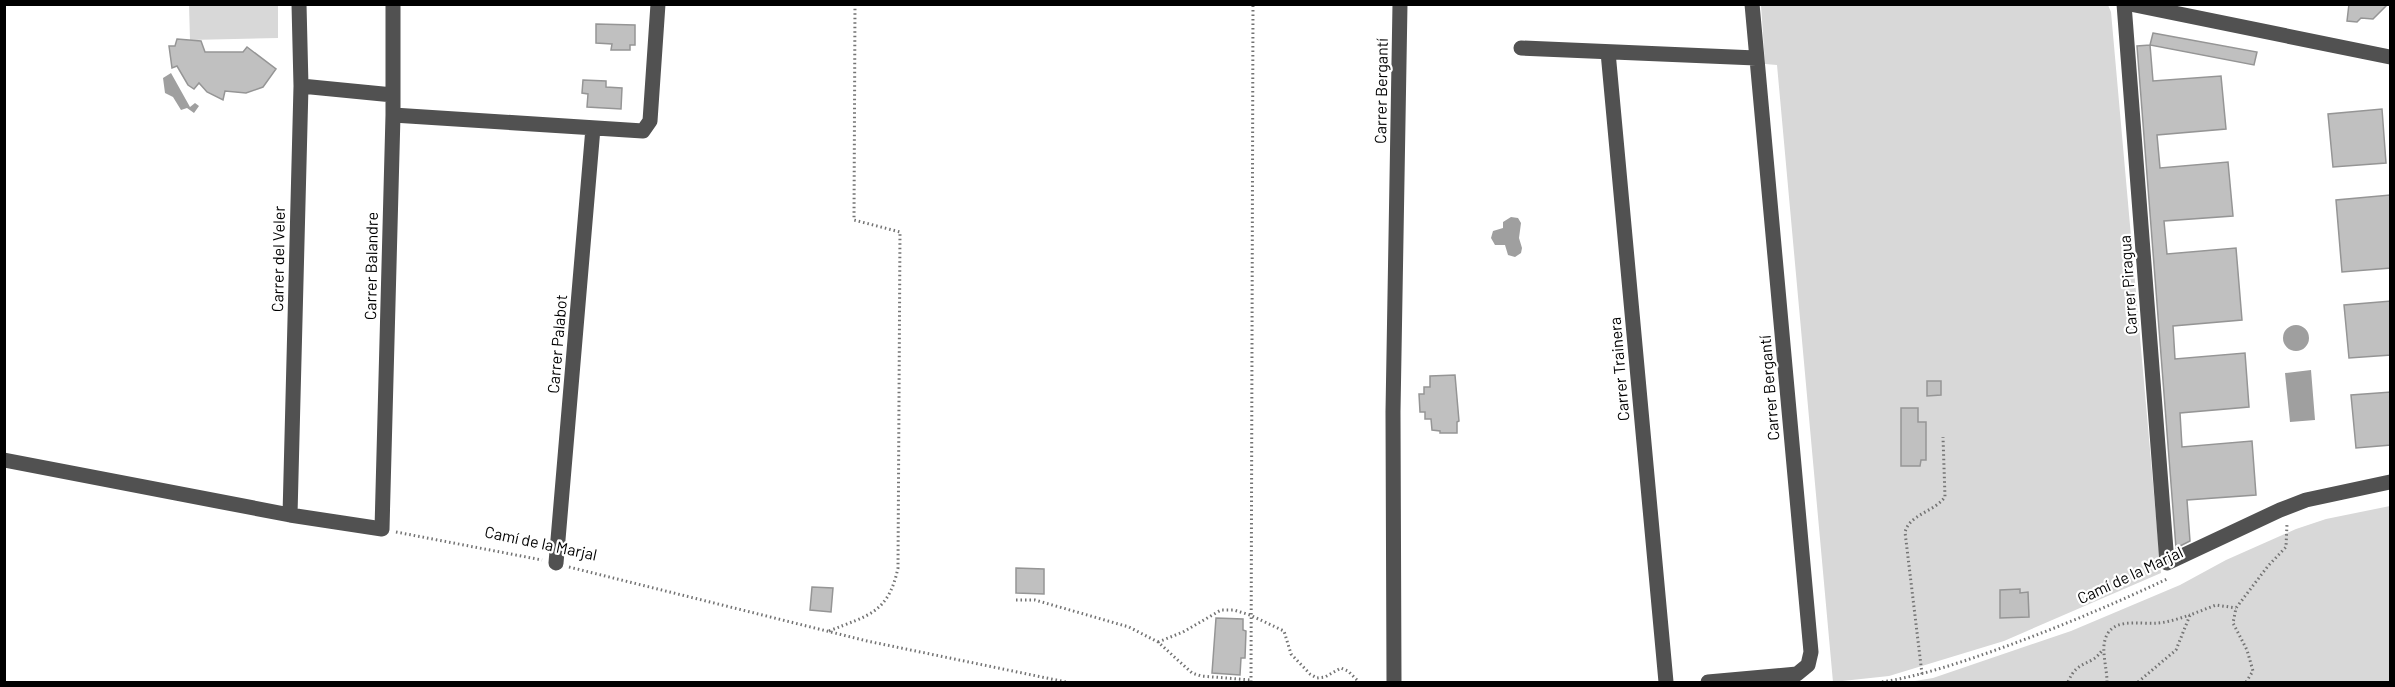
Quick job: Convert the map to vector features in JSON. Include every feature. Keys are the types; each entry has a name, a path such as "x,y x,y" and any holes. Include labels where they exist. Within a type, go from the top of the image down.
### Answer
{"street":[{"name":"Carrer del Veler","path":"290,515 301,86 299,4"},
{"name":"Carrer Balandre","path":"382,529 393,115 393,4"},
{"path":"393,115 643,131 650,121 658,4"},
{"name":"Carrer Bergantí","path":"1394,682 1393,412 1400,4"},
{"name":"Carrer Bergantí","path":"1708,682 1797,674 1808,665 1811,652 1752,4"},
{"name":"Carrer Piragua","path":"2124,4 2171,569"},
{"path":"2130,4 2391,57"},
{"path":"1521,48 1756,58"},
{"name":"Carrer Trainera","path":"1608,52 1666,682"},
{"path":"301,86 393,95"},
{"name":"Carrer Palabot","path":"556,563 593,128"},
{"path":"4,460 290,515 382,529"},
{"name":"Camí de la Marjal","path":"2171,569 2280,510 2306,501 2391,482"}],"path":[{"path":"828,631 876,611 890,593 898,568 900,232 854,220 855,4"},
{"path":"1016,600 1035,600 1083,615 1111,620 1158,642 1192,673 1251,681 1253,4"},
{"path":"1922,674 1905,532 1910,522 1936,506 1945,496 1943,437"},
{"path":"2279,526 2296,520"},
{"path":"2246,682 2253,671 2247,650 2233,622 2236,608 2268,566 2286,548 2287,522"},
{"name":"Camí de la Marjal","path":"382,529 556,563 828,631 1066,682"},
{"name":"Camí de la Marjal","path":"1882,682 1922,674 1958,663 2054,629 2171,569"},
{"path":"2107,682 2104,648 2107,634 2121,623 2160,623 2190,615 2216,604 2236,608"},
{"path":"1158,642 1183,632 1221,610 1234,610 1284,631 1292,654 1310,674 1317,678 1325,677 1341,668 1348,671 1359,682"},
{"path":"2138,682 2176,650 2190,615"},
{"path":"2068,682 2073,671 2081,664 2095,660 2104,648"}],"shaded area":[{"path":"189,5 278,5 278,38 190,40"},
{"path":"1761,5 2108,5 2111,12 2161,573 2004,641 1889,676 1833,682 1777,65 1765,64"},
{"path":"171,73 190,107 195,103 199,106 194,113 187,108 181,110 173,97 165,93 163,78"},
{"path":"1511,217 1518,218 1521,223 1519,238 1522,248 1521,253 1515,257 1508,255 1505,245 1495,245 1491,238 1493,231 1503,228 1503,222"},
{"path":"2296,325 2305,329 2309,338 2305,347 2296,351 2287,347 2283,338 2287,329"},
{"path":"2311,370 2315,420 2290,422 2285,373"},
{"path":"2390,506 2390,682 1909,682 1933,678 2071,631 2180,585 2226,560 2296,529 2326,519"}],"building":[{"path":"2349,4 2388,4 2373,19 2361,18 2357,22 2347,21"},
{"path":"596,24 635,25 635,45 630,45 630,50 611,50 612,44 596,43"},
{"path":"2153,33 2257,52 2254,65 2150,45"},
{"path":"177,39 201,41 205,52 243,52 247,47 276,69 263,87 246,93 225,91 223,100 207,92 199,83 194,89 188,85 177,66 172,68 169,46 175,46"},
{"path":"2150,45 2153,81 2221,76 2226,129 2157,135 2160,168 2228,162 2233,216 2164,221 2167,254 2236,248 2242,320 2173,326 2175,359 2245,353 2249,407 2180,413 2182,447 2252,441 2256,495 2187,500 2190,541 2176,548 2137,46"},
{"path":"583,80 606,81 606,87 622,88 621,109 587,107 588,94 582,93"},
{"path":"2382,109 2386,163 2333,167 2328,114"},
{"path":"2390,195 2391,268 2342,272 2336,200"},
{"path":"2391,301 2391,355 2349,358 2344,305"},
{"path":"1455,375 1459,421 1457,422 1457,433 1440,433 1440,431 1432,430 1431,419 1425,419 1425,412 1420,412 1419,394 1424,394 1424,387 1430,387 1430,376"},
{"path":"1927,381 1941,381 1941,395 1927,396"},
{"path":"2391,392 2391,445 2356,448 2351,395"},
{"path":"1901,408 1918,408 1918,422 1926,422 1926,460 1921,460 1920,466 1901,466"},
{"path":"1016,568 1044,569 1044,594 1016,593"},
{"path":"812,587 833,588 831,612 810,610"},
{"path":"2020,589 2020,593 2028,592 2029,617 2000,618 2000,590"},
{"path":"1216,618 1243,619 1243,630 1246,631 1245,658 1241,658 1240,675 1212,673"}]}
